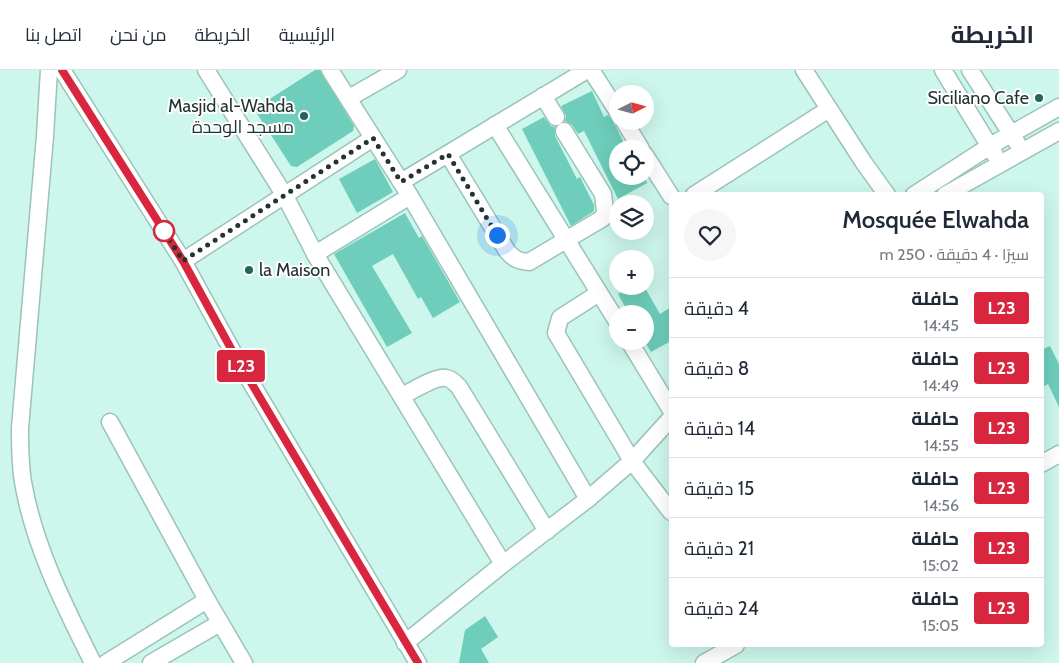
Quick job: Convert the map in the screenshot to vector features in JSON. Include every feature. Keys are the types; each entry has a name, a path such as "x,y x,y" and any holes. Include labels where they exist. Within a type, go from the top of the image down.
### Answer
{"street":[{"path":"49,70 20,428 20,452 28,507 36,534 64,604 93,663"},
{"path":"62,70 183,261 234,354 418,663"},
{"path":"206,70 285,196 315,254 503,564"},
{"path":"330,70 410,196 588,499"},
{"path":"349,98 398,70"},
{"path":"401,182 587,70"},
{"path":"591,70 609,98"},
{"path":"804,70 885,192"},
{"path":"942,70 1000,164"},
{"path":"970,70 1022,152"},
{"path":"448,154 506,251 519,261 529,262 603,218 605,211 603,194 543,96"},
{"path":"919,192 990,146 1059,108"},
{"path":"699,192 829,109"},
{"path":"495,125 609,309"},
{"path":"950,192 1059,131"},
{"path":"183,261 373,138"},
{"path":"654,169 669,193"},
{"path":"315,254 410,196"},
{"path":"599,293 560,318 556,333 632,461 669,509"},
{"path":"634,350 669,407"},
{"path":"402,396 438,379 453,380 547,531"},
{"path":"405,643 588,499 632,461 669,420"},
{"path":"110,422 207,600 244,663"},
{"path":"1044,462 1059,454"},
{"path":"106,663 207,600"},
{"path":"151,663 220,623"},
{"path":"704,663 732,647"}],"building":[{"name":"Masjid al-Wahda مسجد الوحدة","path":"315,70 320,70 354,126 353,131 297,167 291,166 254,109"},
{"path":"592,91 604,117 609,116 609,130 618,130 622,140 609,140 609,181 584,131 578,134 572,125 565,121 566,116 561,106"},
{"path":"544,117 551,126 555,127 555,136 577,179 580,177 594,205 594,211 571,226 522,129"},
{"path":"375,159 393,192 357,213 339,179"},
{"path":"611,185 643,185 625,195 616,195"},
{"path":"405,213 419,238 422,236 460,302 433,318 421,297 418,299 393,254 372,266 412,333 387,347 334,254"},
{"path":"619,295 649,295 660,314 669,308 669,342 651,352 650,350 654,350 654,305 624,305"},
{"path":"1050,346 1059,364 1059,407 1048,384 1044,386 1044,349"},
{"path":"485,616 498,637 481,649 489,663 459,663 465,630"}],"bus line":[{"name":"L23","path":"62,70 183,261 234,354 418,663"}],"place":[{"name":"Siciliano Cafe","path":"1039,98"},
{"name":"Masjid al-Wahda مسجد الوحدة","path":"304,116"},
{"name":"la Maison","path":"249,270"}],"route":[{"path":"164,231 162,228 183,261 373,138 401,182 448,154 497,235"}]}
